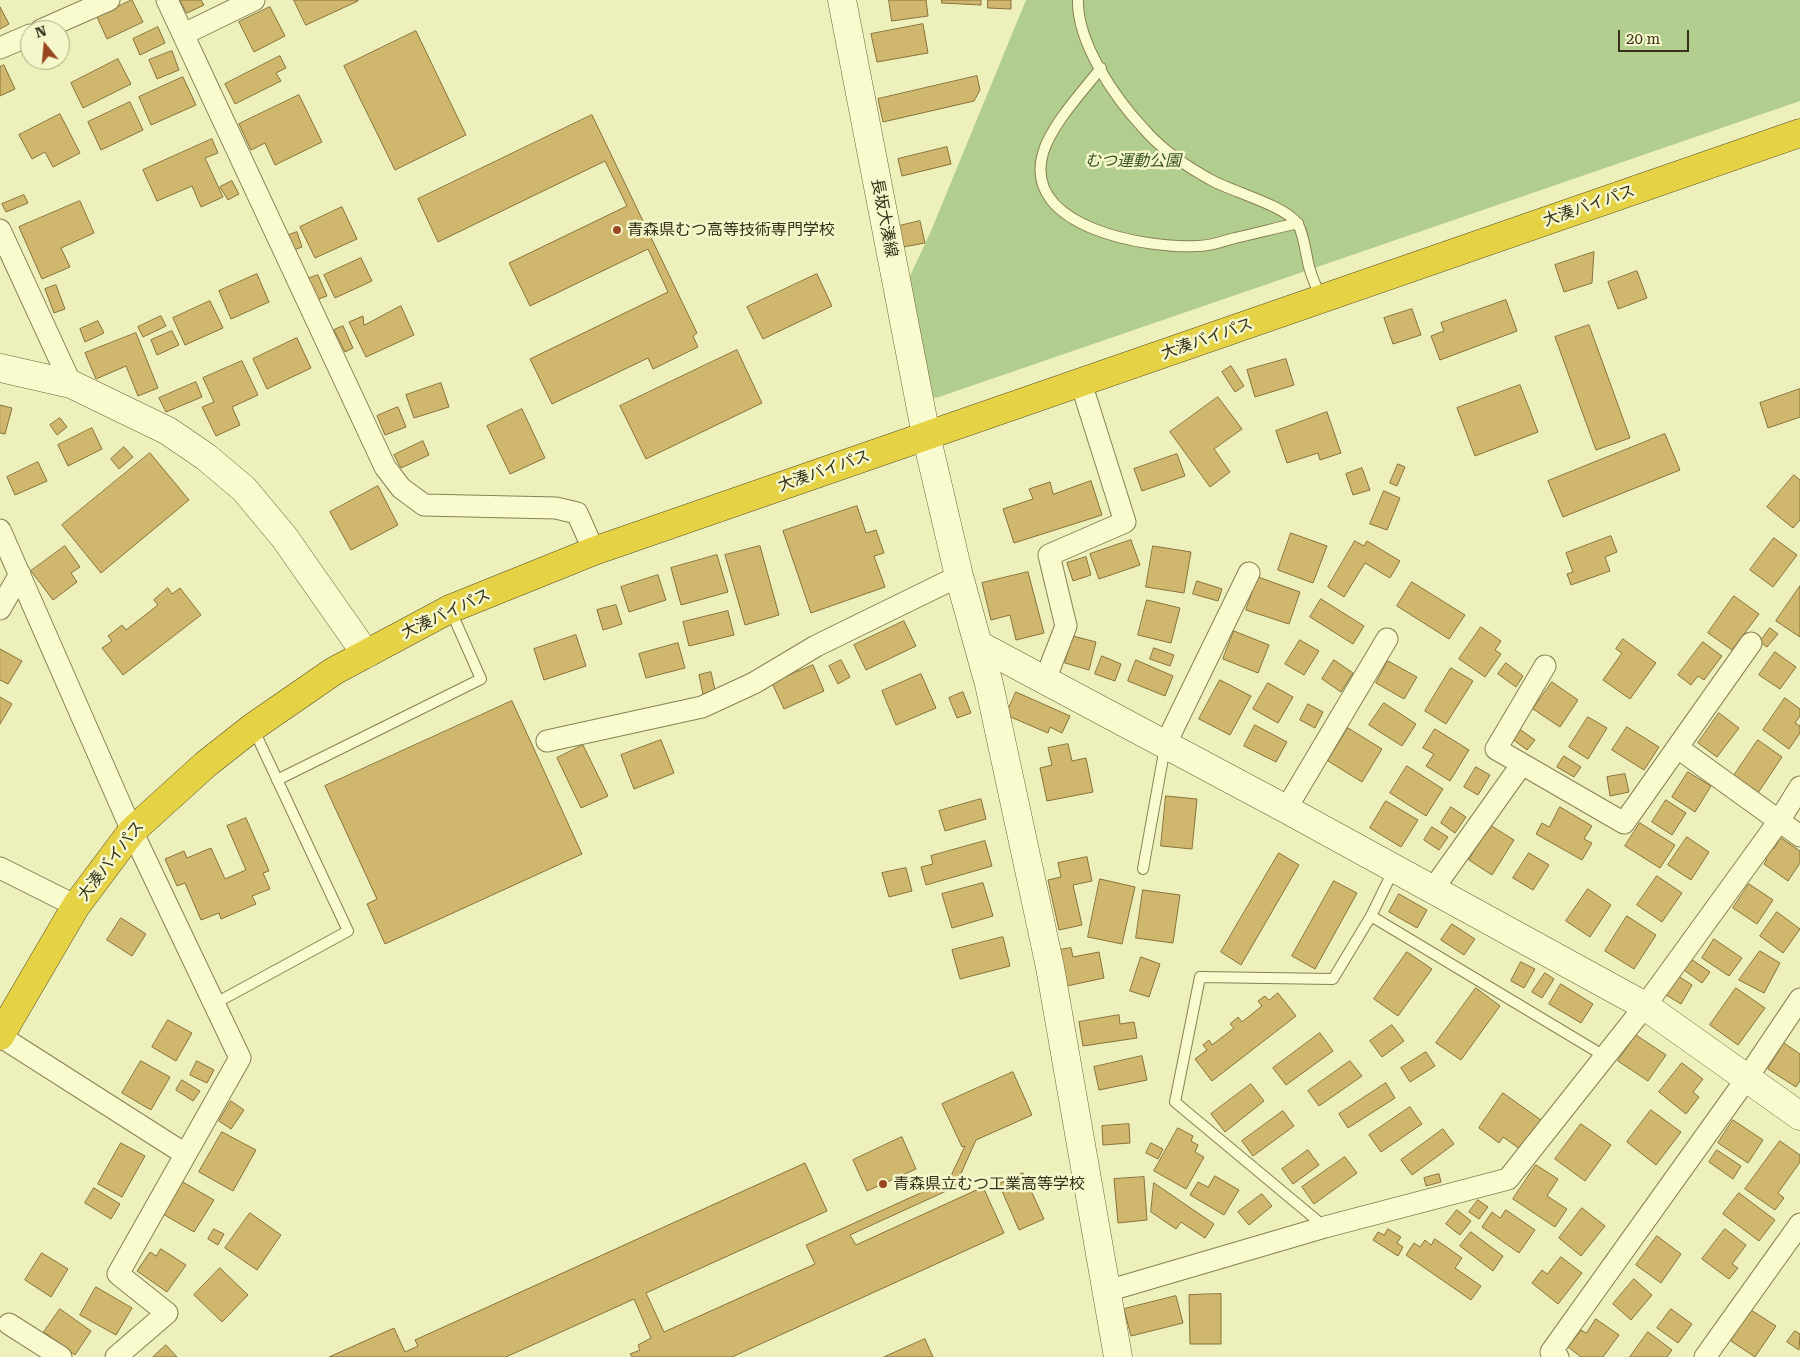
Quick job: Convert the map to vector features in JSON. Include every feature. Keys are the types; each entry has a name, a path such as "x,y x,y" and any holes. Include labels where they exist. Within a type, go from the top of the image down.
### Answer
{"highway":[{"name":"大湊バイパス","path":"0,1036 76,906 132,830 206,764 253,727 334,671 450,609 594,551 1800,133"}],"street":[{"path":"64,20 109,0"},
{"path":"168,0 385,467 401,488 424,505 556,508 577,513 594,551"},
{"path":"184,34 254,0"},
{"name":"長坂大湊線","path":"842,0 926,435 959,576 989,684 1050,967 1118,1357"},
{"path":"0,48 20,39"},
{"path":"0,230 71,384"},
{"path":"0,368 71,384 168,431 206,457 244,489 284,537 366,654"},
{"path":"1045,680 1066,626 1049,555 1125,522 1081,383"},
{"path":"0,530 132,830 240,1058 118,1274 167,1313 116,1357"},
{"path":"1166,743 1249,573"},
{"path":"0,609 20,574"},
{"path":"547,741 702,707 754,683 816,646 959,576"},
{"path":"1286,808 1387,638"},
{"path":"1545,666 1496,749 1624,823 1751,642"},
{"path":"979,645 1286,808 1645,1006 1800,1116"},
{"path":"1678,748 1800,836"},
{"path":"1434,889 1522,764"},
{"path":"1107,1291 1325,1227 1508,1179 1645,1006 1779,821 1800,788"},
{"path":"0,868 76,906"},
{"path":"1558,1357 1551,1352 1747,1078 1800,998"},
{"path":"0,1036 185,1154"},
{"path":"1714,1354 1800,1224"},
{"path":"9,1324 61,1357"}],"lane":[{"path":"1078,0 1078,8 1088,45 1113,90 1144,130 1175,157 1212,181 1278,208 1298,223 1310,271 1321,299"},
{"path":"1101,68 1062,119 1043,153 1042,179 1051,200 1067,214 1096,231 1132,241 1170,247 1201,246 1298,223"},
{"path":"277,780 481,679 450,609"},
{"path":"214,1004 348,931 253,727"},
{"path":"1143,869 1166,743"},
{"path":"1325,1227 1175,1102 1200,977 1333,980 1371,916 1395,868"},
{"path":"1371,916 1606,1057"}],"green space":[{"name":"むつ運動公園","path":"1026,0 1800,0 1800,101 936,398 924,394 910,276 931,231"}],"building":[{"path":"132,0 143,22 107,39 97,17"},
{"path":"180,0 201,0 204,5 187,13"},
{"path":"294,0 358,0 358,1 306,25"},
{"path":"889,0 926,0 928,16 892,21"},
{"path":"942,0 981,0 981,5 942,3"},
{"path":"988,0 1011,0 1011,9 988,8"},
{"path":"0,7 9,24 0,29"},
{"path":"270,7 285,36 254,52 239,22"},
{"path":"923,24 928,53 877,62 871,34"},
{"path":"158,27 165,43 140,55 133,39"},
{"path":"416,31 466,135 395,170 344,66"},
{"path":"172,51 179,70 157,79 149,60"},
{"path":"280,56 286,68 276,73 281,81 235,104 225,84"},
{"path":"118,59 131,84 83,108 71,83"},
{"path":"4,65 15,89 0,96 0,67"},
{"path":"977,76 980,90 974,101 883,122 878,99"},
{"path":"183,77 196,105 151,125 139,97"},
{"path":"299,95 322,142 275,165 265,143 251,150 239,124"},
{"path":"130,102 143,130 101,150 88,122"},
{"path":"60,114 80,153 53,167 45,152 32,159 19,135"},
{"path":"592,115 697,333 693,336 698,347 653,369 648,358 552,404 530,359 668,292 648,249 530,306 509,263 627,206 605,161 438,242 418,199"},
{"path":"212,139 218,153 205,158 223,197 201,207 192,186 157,201 143,170"},
{"path":"947,147 951,164 902,176 898,159"},
{"path":"232,181 239,194 228,200 220,187"},
{"path":"24,195 28,203 6,212 2,204"},
{"path":"80,201 94,233 61,248 70,267 42,279 19,227"},
{"path":"342,207 357,239 315,258 300,227"},
{"path":"920,221 925,243 903,247 899,226"},
{"path":"297,232 302,247 291,251 286,236"},
{"path":"1594,252 1592,283 1564,292 1555,265"},
{"path":"361,258 372,281 335,298 324,275"},
{"path":"1637,271 1647,298 1618,309 1608,282"},
{"path":"257,274 269,302 231,319 219,291"},
{"path":"817,274 832,306 763,339 747,307"},
{"path":"318,275 327,296 316,300 307,279"},
{"path":"56,285 65,309 54,313 45,289"},
{"path":"1506,300 1517,331 1440,360 1431,336 1444,331 1441,323"},
{"path":"210,301 223,328 185,345 173,318"},
{"path":"401,306 414,335 366,357 349,322 363,316 364,325"},
{"path":"1412,309 1421,335 1393,344 1384,318"},
{"path":"161,316 166,326 143,337 138,327"},
{"path":"98,321 104,333 85,342 80,329"},
{"path":"1589,325 1630,438 1596,450 1555,337"},
{"path":"343,326 353,348 345,352 334,330"},
{"path":"172,331 179,345 157,355 151,340"},
{"path":"136,333 158,388 138,396 126,366 96,379 85,353"},
{"path":"297,338 311,368 267,389 253,359"},
{"path":"737,350 762,403 646,459 620,406"},
{"path":"1286,359 1294,385 1255,397 1247,370"},
{"path":"242,361 258,395 232,407 240,425 216,436 202,407 214,402 203,378"},
{"path":"1231,366 1244,386 1235,392 1222,372"},
{"path":"196,382 202,397 166,412 159,398"},
{"path":"441,383 449,407 414,418 406,395"},
{"path":"1520,385 1538,432 1475,456 1457,408"},
{"path":"1800,389 1800,417 1768,428 1760,403"},
{"path":"1218,397 1242,429 1214,449 1230,472 1210,487 1170,432"},
{"path":"0,405 12,408 5,434 0,433"},
{"path":"398,407 406,427 385,435 377,416"},
{"path":"522,409 545,458 510,474 487,426"},
{"path":"1327,412 1341,453 1320,460 1318,453 1287,463 1276,431"},
{"path":"60,418 67,427 57,435 50,425"},
{"path":"92,428 102,449 68,466 58,445"},
{"path":"1665,434 1680,470 1563,517 1548,481"},
{"path":"423,441 429,455 401,468 394,455"},
{"path":"124,447 133,457 119,469 111,459"},
{"path":"150,453 189,500 101,573 62,525"},
{"path":"1177,454 1185,476 1142,491 1134,469"},
{"path":"38,462 47,481 15,495 7,477"},
{"path":"1398,464 1405,467 1397,486 1390,483"},
{"path":"1362,468 1370,490 1353,495 1346,474"},
{"path":"1794,475 1800,480 1800,520 1793,528 1767,507"},
{"path":"1091,481 1102,515 1014,543 1003,509 1033,499 1029,489 1050,482 1053,494"},
{"path":"378,486 398,525 351,550 330,512"},
{"path":"1384,491 1400,498 1387,530 1370,524"},
{"path":"857,506 866,533 876,530 884,553 874,556 885,587 811,613 783,531"},
{"path":"1291,533 1327,546 1313,583 1278,570"},
{"path":"1611,536 1617,552 1605,557 1610,571 1571,585 1567,574 1573,572 1566,553"},
{"path":"1774,538 1797,555 1773,587 1750,570"},
{"path":"1131,540 1140,565 1099,579 1090,554"},
{"path":"1355,541 1364,546 1367,541 1400,561 1390,578 1365,563 1344,597 1328,587"},
{"path":"65,546 80,567 71,573 77,582 53,600 31,571"},
{"path":"760,546 779,615 745,625 725,555"},
{"path":"1153,546 1191,552 1184,593 1146,587"},
{"path":"717,555 728,592 681,605 671,568"},
{"path":"1086,557 1091,575 1073,581 1067,563"},
{"path":"1028,572 1044,633 1016,640 1010,615 991,620 982,583"},
{"path":"658,575 666,600 629,612 621,587"},
{"path":"1258,577 1300,592 1289,624 1246,610"},
{"path":"1197,581 1222,589 1218,601 1193,594"},
{"path":"1412,582 1465,615 1449,639 1397,606"},
{"path":"1800,586 1800,637 1776,621"},
{"path":"168,588 172,594 180,588 201,615 123,675 102,648 112,641 108,636 122,625 126,630 158,605 154,600"},
{"path":"1734,596 1759,614 1732,650 1708,633"},
{"path":"1321,599 1364,626 1353,644 1310,617"},
{"path":"1147,600 1180,608 1171,643 1138,635"},
{"path":"616,605 622,624 603,630 597,610"},
{"path":"728,611 734,635 689,646 683,622"},
{"path":"904,621 916,646 866,670 854,645"},
{"path":"1481,627 1501,641 1495,650 1501,654 1485,677 1459,659"},
{"path":"1770,628 1778,634 1767,647 1760,642"},
{"path":"1234,631 1269,645 1258,673 1223,659"},
{"path":"576,635 586,666 544,680 534,649"},
{"path":"1073,636 1096,642 1089,670 1065,663"},
{"path":"1623,639 1656,663 1630,699 1603,680 1622,653 1616,649"},
{"path":"1300,640 1319,651 1304,675 1285,664"},
{"path":"1703,642 1722,656 1704,680 1698,676 1691,685 1678,675"},
{"path":"678,643 685,668 646,678 639,654"},
{"path":"1154,648 1174,655 1170,666 1150,659"},
{"path":"0,649 22,661 8,684 0,680"},
{"path":"1775,652 1796,667 1780,689 1759,675"},
{"path":"1102,656 1121,664 1115,681 1095,674"},
{"path":"841,660 850,677 838,684 829,666"},
{"path":"1136,660 1173,676 1165,696 1128,681"},
{"path":"1334,660 1353,673 1341,692 1322,679"},
{"path":"1388,661 1417,677 1404,699 1376,683"},
{"path":"1506,663 1523,676 1516,687 1498,674"},
{"path":"813,665 824,691 784,709 772,683"},
{"path":"1451,668 1473,681 1446,724 1425,711"},
{"path":"711,672 715,690 703,694 699,675"},
{"path":"921,674 936,708 896,725 882,691"},
{"path":"1220,680 1251,696 1230,735 1199,719"},
{"path":"1552,682 1578,700 1560,727 1533,709"},
{"path":"1268,683 1293,697 1278,723 1253,709"},
{"path":"963,692 971,713 957,718 949,698"},
{"path":"1016,692 1070,716 1062,733 1050,727 1048,733 1006,715"},
{"path":"0,697 12,704 0,724"},
{"path":"1785,698 1800,709 1800,716 1795,723 1800,726 1800,733 1789,749 1763,730"},
{"path":"512,701 582,854 385,944 367,904 377,899 325,786"},
{"path":"1384,703 1416,724 1402,746 1369,725"},
{"path":"1308,704 1323,712 1315,728 1300,720"},
{"path":"1719,713 1739,728 1717,757 1698,743"},
{"path":"1588,717 1607,728 1588,759 1569,747"},
{"path":"1255,725 1287,742 1276,762 1244,746"},
{"path":"1627,727 1659,747 1644,770 1612,750"},
{"path":"1348,728 1382,749 1362,782 1328,761"},
{"path":"1518,728 1535,740 1527,750 1511,738"},
{"path":"1435,729 1469,750 1450,781 1426,766 1434,754 1423,748"},
{"path":"661,740 674,773 634,789 621,755"},
{"path":"1758,740 1782,757 1756,796 1731,780"},
{"path":"1068,744 1072,761 1086,758 1093,792 1047,801 1040,768 1052,765 1048,748"},
{"path":"583,745 608,796 581,808 557,758"},
{"path":"1564,756 1581,767 1574,777 1557,767"},
{"path":"1407,766 1443,789 1426,816 1390,793"},
{"path":"1476,767 1490,775 1478,795 1464,787"},
{"path":"1688,772 1711,786 1695,812 1672,797"},
{"path":"1625,774 1629,792 1610,796 1607,777"},
{"path":"1166,796 1197,799 1192,849 1161,846"},
{"path":"981,799 986,819 945,831 939,811"},
{"path":"1666,800 1686,813 1672,835 1652,822"},
{"path":"1386,801 1418,820 1401,847 1370,828"},
{"path":"1451,807 1466,817 1455,833 1441,823"},
{"path":"1560,807 1592,826 1584,839 1592,843 1582,860 1536,834 1542,823 1549,827"},
{"path":"246,818 269,871 263,873 270,889 252,896 256,904 221,919 219,913 201,920 185,883 177,886 165,859 184,851 187,858 211,848 225,879 246,870 227,826"},
{"path":"1640,823 1675,845 1660,868 1625,846"},
{"path":"1490,825 1514,840 1492,875 1469,860"},
{"path":"1432,827 1448,837 1439,850 1424,840"},
{"path":"1687,837 1709,852 1691,880 1668,865"},
{"path":"1781,838 1800,851 1800,863 1788,881 1764,864 1767,859 1763,856 1769,846 1773,849"},
{"path":"985,841 992,866 926,885 921,867 933,864 931,856"},
{"path":"1279,853 1299,865 1241,965 1221,952"},
{"path":"1529,853 1549,865 1533,890 1513,878"},
{"path":"1087,857 1092,881 1073,885 1082,925 1059,930 1048,880 1061,877 1058,863"},
{"path":"906,868 912,891 889,897 882,873"},
{"path":"1657,876 1682,893 1662,922 1637,905"},
{"path":"1100,879 1135,887 1122,944 1088,937"},
{"path":"1334,881 1357,893 1315,969 1292,956"},
{"path":"983,883 993,916 952,928 942,894"},
{"path":"1749,884 1773,900 1757,924 1733,908"},
{"path":"1588,889 1611,905 1590,937 1566,921"},
{"path":"1143,890 1180,895 1173,943 1136,938"},
{"path":"1399,894 1427,910 1417,928 1389,912"},
{"path":"1777,912 1800,929 1783,953 1760,936"},
{"path":"1627,916 1656,935 1634,969 1605,951"},
{"path":"121,918 146,934 132,956 107,940"},
{"path":"1452,924 1475,939 1464,955 1441,940"},
{"path":"1003,937 1010,966 960,979 952,950"},
{"path":"1714,939 1742,958 1729,976 1702,958"},
{"path":"1071,948 1073,957 1099,952 1104,978 1067,986 1059,950"},
{"path":"1760,951 1780,963 1764,993 1739,980"},
{"path":"1407,952 1432,969 1398,1016 1374,999"},
{"path":"1141,957 1160,964 1149,997 1130,991"},
{"path":"1691,959 1710,972 1702,983 1684,970"},
{"path":"1521,962 1535,969 1524,988 1511,981"},
{"path":"1545,973 1554,979 1542,998 1532,992"},
{"path":"1675,974 1692,985 1681,1004 1663,993"},
{"path":"1561,984 1593,1004 1581,1023 1549,1004"},
{"path":"1476,988 1500,1006 1461,1060 1436,1043"},
{"path":"1736,988 1765,1008 1738,1045 1710,1025"},
{"path":"1278,993 1296,1016 1212,1081 1195,1059 1207,1050 1203,1045 1209,1040 1212,1045 1234,1028 1230,1024 1238,1017 1242,1022 1262,1006 1258,1001 1265,996 1269,1000"},
{"path":"1119,1015 1120,1024 1134,1022 1137,1038 1083,1046 1079,1022"},
{"path":"168,1020 192,1033 176,1061 152,1047"},
{"path":"1392,1025 1404,1041 1382,1057 1370,1041"},
{"path":"1320,1033 1333,1051 1286,1085 1273,1068"},
{"path":"1636,1035 1666,1055 1648,1081 1618,1061"},
{"path":"1784,1043 1800,1054 1800,1081 1796,1087 1768,1069"},
{"path":"1426,1052 1435,1066 1410,1082 1401,1068"},
{"path":"1142,1056 1147,1080 1099,1090 1094,1067"},
{"path":"141,1061 170,1077 151,1110 122,1093"},
{"path":"197,1061 214,1070 207,1083 190,1075"},
{"path":"1350,1061 1362,1076 1319,1106 1308,1091"},
{"path":"1682,1063 1703,1079 1693,1092 1699,1097 1686,1114 1659,1092"},
{"path":"1013,1072 1032,1115 976,1140 955,1187 850,1235 856,1245 983,1187 1004,1233 732,1357 632,1357 630,1354 640,1350 638,1345 651,1338 634,1299 506,1357 329,1357 394,1328 405,1352 418,1346 415,1340 805,1163 827,1211 646,1293 664,1332 815,1264 806,1245 949,1180 965,1146 962,1147 942,1104"},
{"path":"182,1080 200,1091 193,1101 176,1090"},
{"path":"1386,1083 1395,1098 1348,1128 1339,1114"},
{"path":"1251,1084 1264,1101 1225,1132 1211,1114"},
{"path":"1503,1093 1541,1120 1520,1149 1503,1137 1499,1143 1479,1128"},
{"path":"231,1101 244,1110 231,1129 219,1121"},
{"path":"1410,1107 1422,1124 1381,1152 1369,1135"},
{"path":"1651,1110 1681,1132 1656,1165 1627,1142"},
{"path":"1283,1111 1294,1126 1253,1156 1242,1141"},
{"path":"1733,1120 1763,1140 1748,1163 1718,1143"},
{"path":"1129,1124 1130,1143 1103,1145 1102,1126"},
{"path":"1581,1124 1611,1145 1585,1181 1555,1159"},
{"path":"1178,1128 1193,1136 1191,1141 1198,1145 1195,1152 1204,1157 1186,1189 1154,1171"},
{"path":"1443,1129 1454,1144 1412,1175 1401,1160"},
{"path":"222,1132 256,1150 233,1191 199,1172"},
{"path":"902,1137 916,1169 867,1191 853,1160"},
{"path":"1780,1141 1800,1155 1800,1162 1778,1193 1784,1198 1775,1210 1745,1189"},
{"path":"121,1143 145,1156 122,1197 98,1184"},
{"path":"1151,1143 1163,1149 1158,1159 1146,1153"},
{"path":"1308,1150 1319,1165 1293,1184 1282,1169"},
{"path":"1717,1150 1741,1166 1733,1179 1709,1162"},
{"path":"1345,1157 1357,1173 1314,1204 1302,1187"},
{"path":"1536,1165 1558,1179 1547,1196 1567,1209 1555,1227 1513,1199"},
{"path":"1023,1173 1044,1219 1019,1230 999,1184"},
{"path":"1439,1174 1441,1182 1426,1186 1424,1178"},
{"path":"1215,1176 1239,1190 1224,1215 1190,1195 1198,1182 1208,1187"},
{"path":"1144,1177 1147,1220 1118,1223 1114,1179"},
{"path":"181,1181 214,1200 194,1232 161,1213"},
{"path":"1154,1183 1214,1224 1205,1238 1181,1222 1176,1229 1151,1212"},
{"path":"94,1188 120,1204 111,1219 85,1203"},
{"path":"1739,1193 1775,1220 1759,1241 1723,1214"},
{"path":"1262,1194 1272,1206 1249,1225 1238,1212"},
{"path":"1478,1200 1488,1207 1479,1219 1469,1212"},
{"path":"1582,1208 1605,1226 1581,1256 1559,1238"},
{"path":"1457,1210 1471,1221 1460,1235 1446,1224"},
{"path":"1506,1210 1535,1230 1519,1253 1482,1227 1492,1212 1500,1218"},
{"path":"250,1213 281,1235 257,1270 225,1248"},
{"path":"214,1229 224,1234 218,1245 208,1239"},
{"path":"1388,1229 1401,1237 1397,1243 1403,1247 1398,1256 1373,1240 1378,1232 1384,1235"},
{"path":"1725,1229 1746,1245 1732,1264 1738,1268 1729,1279 1702,1259"},
{"path":"1471,1232 1503,1256 1493,1271 1460,1246"},
{"path":"1657,1236 1681,1254 1661,1283 1636,1265"},
{"path":"1435,1239 1462,1258 1455,1268 1481,1286 1471,1300 1406,1255 1414,1243 1420,1247 1425,1240 1431,1245"},
{"path":"161,1249 186,1265 167,1292 137,1271 150,1252 156,1256"},
{"path":"42,1253 68,1269 51,1297 25,1280"},
{"path":"1561,1257 1582,1273 1558,1304 1532,1283 1542,1270 1547,1274"},
{"path":"220,1268 248,1295 222,1322 194,1295"},
{"path":"1634,1279 1652,1295 1631,1320 1613,1304"},
{"path":"96,1287 132,1308 116,1335 80,1315"},
{"path":"1221,1294 1221,1344 1190,1344 1189,1295"},
{"path":"1176,1296 1183,1323 1131,1336 1124,1309"},
{"path":"60,1309 91,1331 75,1355 44,1332"},
{"path":"1671,1309 1692,1324 1678,1343 1657,1328"},
{"path":"1751,1310 1776,1326 1755,1357 1731,1341"},
{"path":"1596,1319 1619,1335 1603,1357 1581,1357 1568,1347 1581,1330 1586,1333"},
{"path":"1795,1331 1800,1334 1799,1350 1787,1342"},
{"path":"1648,1332 1672,1350 1667,1357 1630,1357"},
{"path":"925,1339 933,1357 884,1357"},
{"path":"166,1345 177,1357 153,1357"}],"place":[{"name":"青森県むつ高等技術専門学校","path":"617,230"},
{"name":"青森県立むつ工業高等学校","path":"883,1184"}]}
